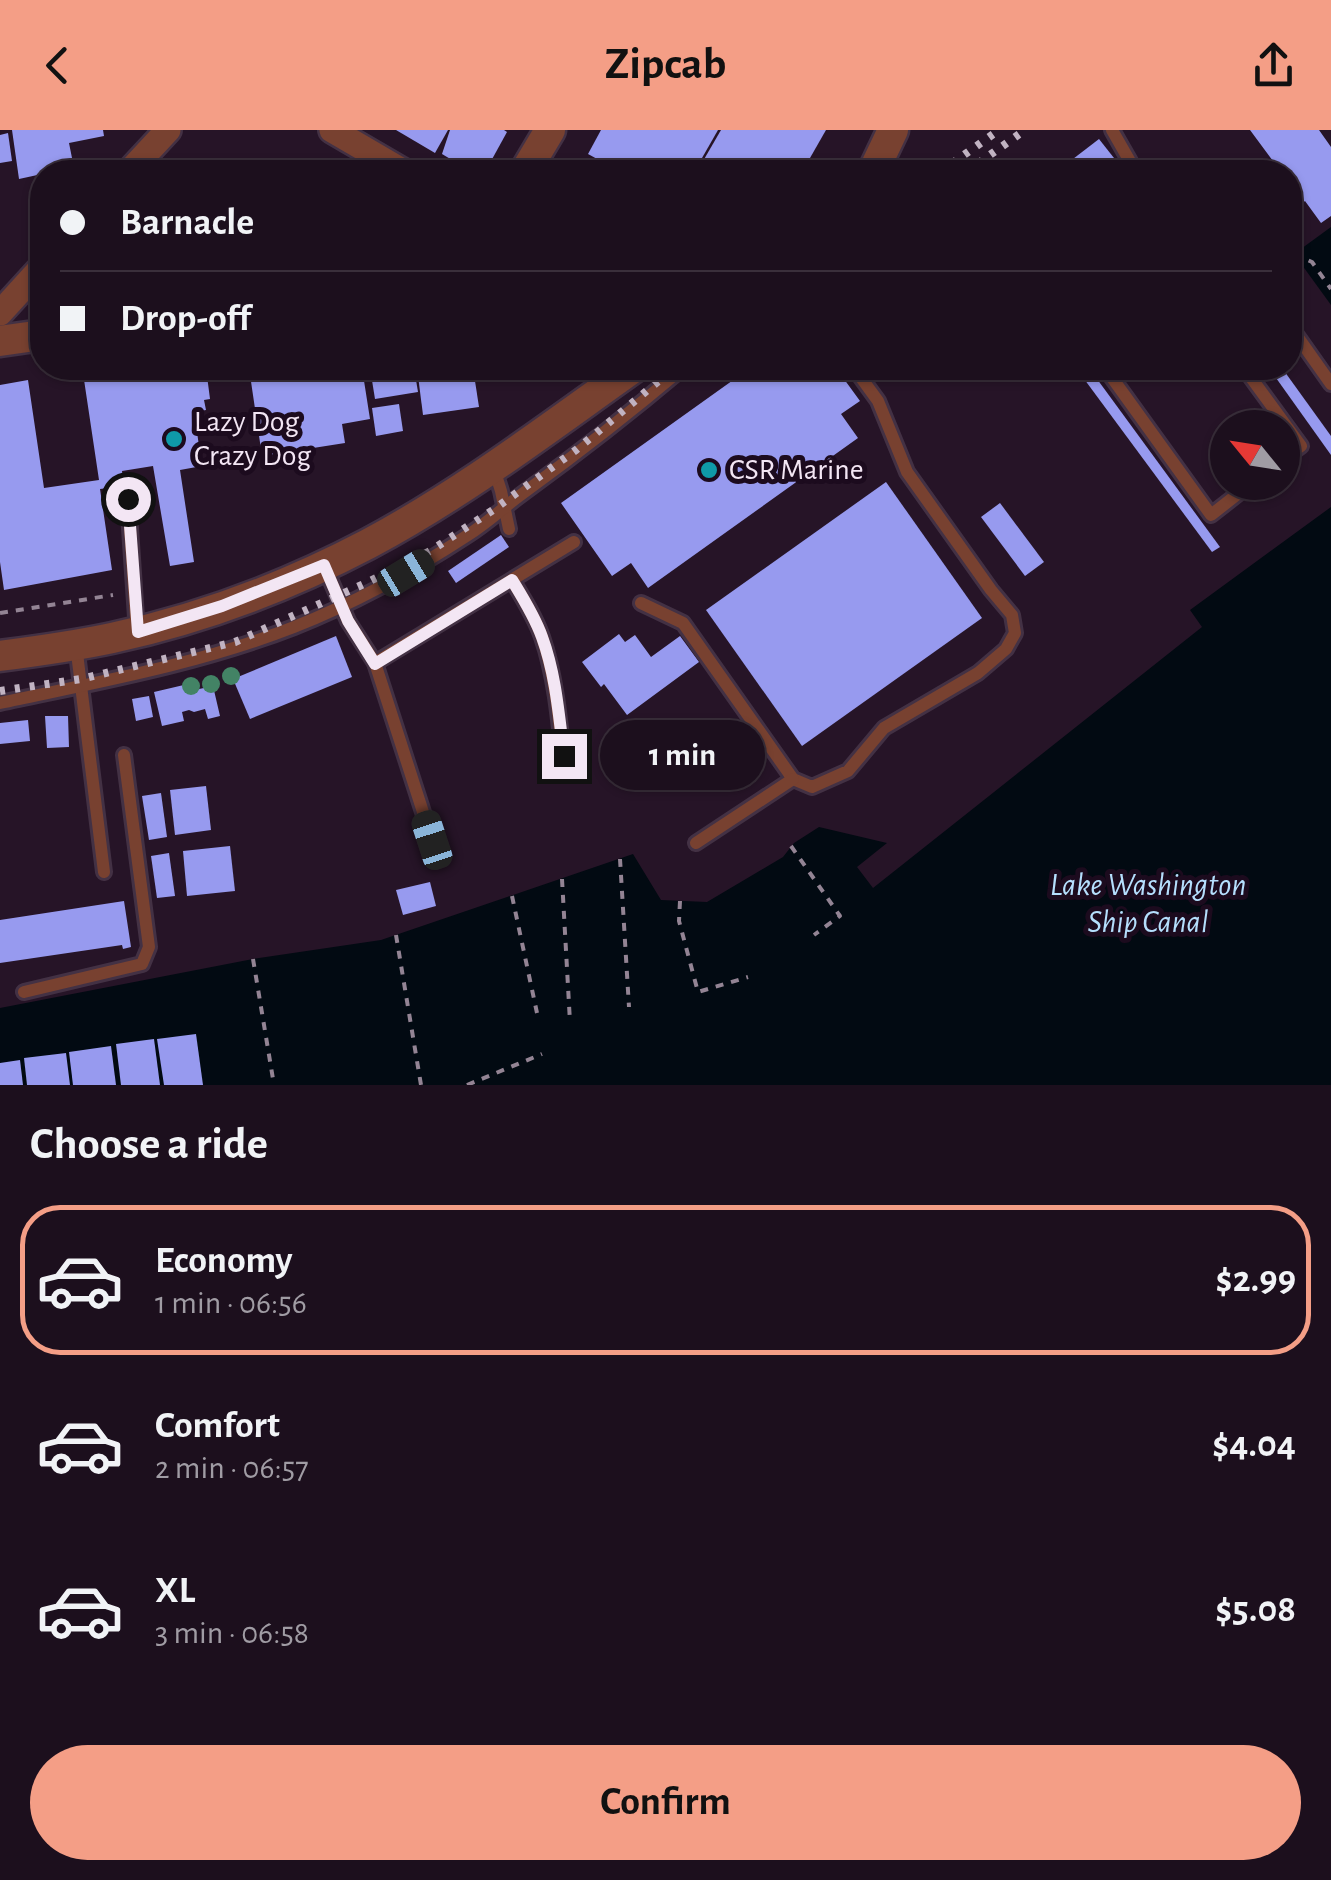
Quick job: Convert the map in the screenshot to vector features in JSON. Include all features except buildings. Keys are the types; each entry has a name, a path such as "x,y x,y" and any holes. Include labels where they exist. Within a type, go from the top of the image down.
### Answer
{"street":[{"path":"140,160 168,130"},
{"path":"332,130 383,160"},
{"path":"533,160 550,130"},
{"path":"879,160 893,130"},
{"path":"0,313 30,280"},
{"path":"0,340 30,336"},
{"path":"0,656 138,632 239,600 324,565 410,520 616,380"}],"lane":[{"path":"1112,130 1129,160"},
{"path":"1302,343 1331,384"},
{"path":"0,703 220,652 342,607 472,533 668,380"},
{"path":"641,603 683,623 793,779 812,787 848,771 884,728 978,673 1006,650 1015,633 1012,614 907,472 878,401 863,380"},
{"path":"1114,380 1211,515 1231,500"},
{"path":"1253,380 1275,410"},
{"path":"493,466 509,529"},
{"path":"128,499 138,632"},
{"path":"375,664 574,542"},
{"path":"324,565 342,607 375,664 432,840"},
{"path":"512,580 543,639 564,756"},
{"path":"76,645 104,872"},
{"path":"24,992 142,964 149,948 124,755"},
{"path":"696,843 793,779"}],"path":[{"path":"1302,258 1312,262 1331,289"},
{"path":"0,613 114,594"},
{"path":"791,846 840,916 814,935"},
{"path":"620,858 629,1007"},
{"path":"562,879 570,1022"},
{"path":"512,896 537,1013"},
{"path":"680,900 679,922 698,992 748,978"},
{"path":"396,935 421,1085"},
{"path":"253,958 274,1085"},
{"path":"467,1085 542,1054"}],"water":[{"path":"1331,227 1331,305 1302,265 1302,248"},
{"name":"Lake Washington Ship Canal","path":"1331,507 1331,1085 0,1085 0,1008 253,959 381,940 633,854 661,900 707,902 783,857 794,843 819,827 887,843 857,867 873,888 1202,627 1190,610"}],"railway":[{"path":"957,160 999,130"},
{"path":"983,160 1025,130"},
{"path":"0,691 81,679 235,642 364,584 430,551 493,510 576,450 660,380"}],"place":[{"name":"Lazy Dog Crazy Dog","path":"174,439"},
{"name":"CSR Marine","path":"709,470"}],"route":[{"path":"128,499 138,632 256,594 324,565 348,621 375,664 512,580 543,639 564,756"}]}
